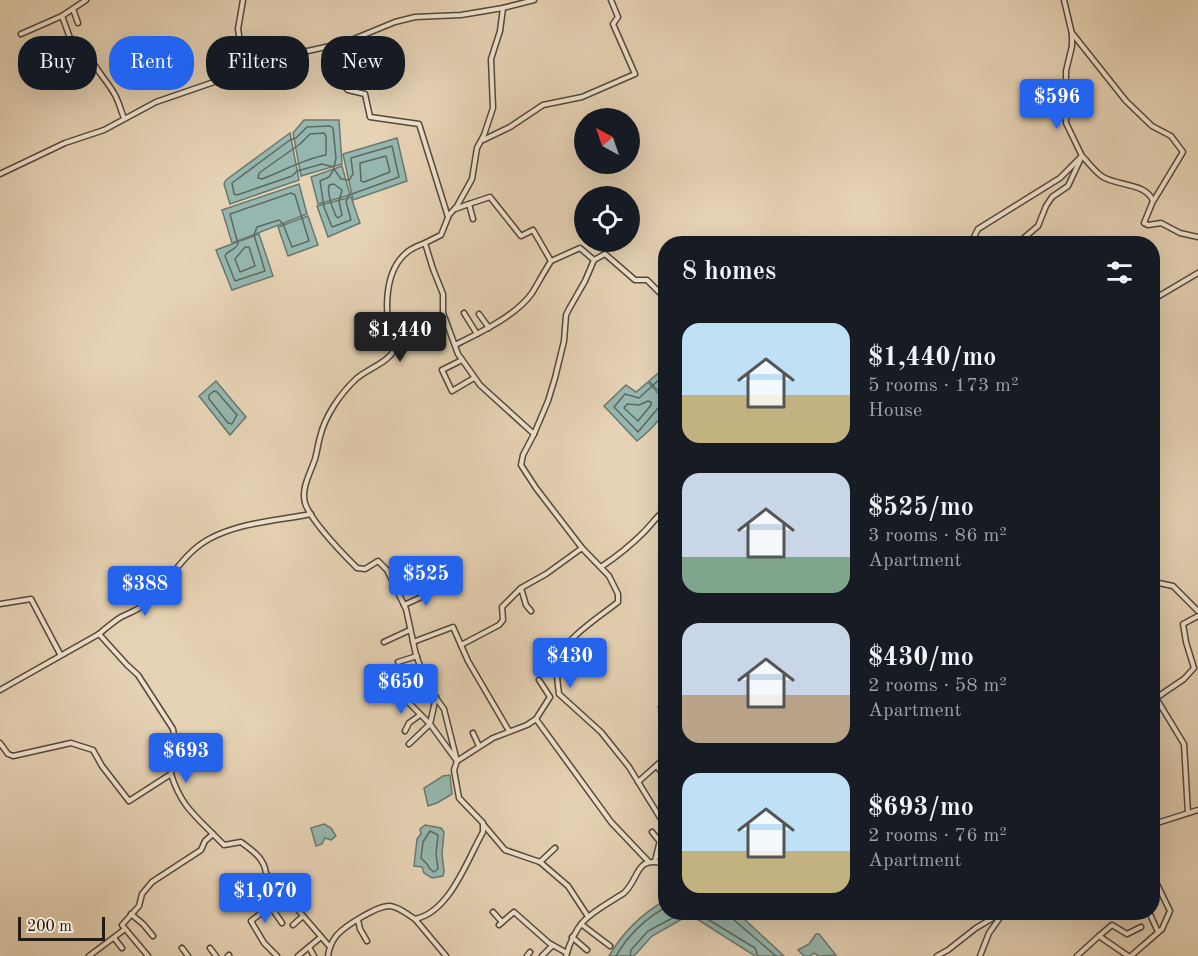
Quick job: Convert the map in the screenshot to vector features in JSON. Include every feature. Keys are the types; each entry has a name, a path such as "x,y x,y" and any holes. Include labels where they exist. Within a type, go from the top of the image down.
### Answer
{"street":[{"path":"21,34 62,16 86,0"},
{"path":"239,36 238,29 243,0"},
{"path":"361,36 416,16 461,15 534,0"},
{"path":"482,140 504,131 543,105 582,97 635,74 613,24 618,17 611,0"},
{"path":"1064,0 1072,32 1072,46 1066,71 1066,123 1082,156 1101,176 1118,184 1135,186 1151,196 1153,201"},
{"path":"502,8 500,31 491,59 493,108 477,148 472,179 448,217 441,235 411,249 403,255 393,270 387,317 389,335 394,348 392,355 355,380 330,411 324,423 303,494 311,514 357,568 365,569 378,561 387,570 404,605 417,656 428,687 447,716 457,761 454,770 459,798 505,850 540,862 568,886 587,915"},
{"path":"73,9 78,23"},
{"path":"62,16 74,49 87,45 90,58 115,94 124,118"},
{"path":"1072,32 1126,101 1152,126 1172,136 1183,152 1153,201 1144,223 1148,225 1161,223 1180,233 1198,237"},
{"path":"0,174 65,144 104,130 156,102 206,84"},
{"path":"348,90 365,94 370,117 419,124 448,217"},
{"path":"974,236 978,229 1060,178 1082,156"},
{"path":"1026,236 1038,226 1052,197 1068,186 1082,156"},
{"path":"454,209 490,197 521,236 532,230 551,261"},
{"path":"469,204 473,219"},
{"path":"425,243 443,294 442,313 462,360 489,395 504,405 534,434"},
{"path":"455,345 489,328 508,315 531,294 551,261 580,248 594,261"},
{"path":"658,291 647,280 635,280 605,254 594,261 566,315 564,341 555,378 521,465 582,548 609,576 618,594 618,602 563,650 558,659 557,668 559,694 601,732 629,767 658,814"},
{"path":"1160,295 1198,273"},
{"path":"464,313 477,334"},
{"path":"480,314 489,328"},
{"path":"452,391 442,370 462,360"},
{"path":"447,394 474,378"},
{"path":"0,690 99,634 119,618 148,602 193,550 210,539 229,530 261,521 311,514"},
{"path":"601,567 634,541 658,517"},
{"path":"461,645 499,625 503,620 502,607 521,588 546,574 582,548"},
{"path":"1160,583 1173,586 1198,611"},
{"path":"521,588 531,611"},
{"path":"404,605 439,589"},
{"path":"0,604 31,599 60,654"},
{"path":"1160,695 1194,668 1183,624 1198,616"},
{"path":"413,642 453,627 480,683 509,731"},
{"path":"384,642 410,630"},
{"path":"99,634 138,675 173,729 176,747 171,774 177,793 190,811 224,846 241,842 256,854 265,863 266,873 330,947"},
{"path":"398,662 417,656"},
{"path":"539,680 550,697"},
{"path":"457,761 478,746 527,725 536,719 550,697 559,694"},
{"path":"409,744 430,724 436,696"},
{"path":"407,701 430,724 457,761"},
{"path":"1160,704 1185,744 1188,813"},
{"path":"405,731 409,723 420,715"},
{"path":"536,719 611,822 648,861"},
{"path":"473,733 478,746"},
{"path":"0,743 8,754 13,756 70,743 93,750 102,766 129,801 171,774"},
{"path":"638,782 657,766"},
{"path":"1160,822 1198,810"},
{"path":"415,919 432,911 448,895 483,832 483,823"},
{"path":"652,832 658,839"},
{"path":"148,956 122,925 139,906 142,894 152,882 201,850 205,841 213,834"},
{"path":"540,862 555,848"},
{"path":"655,861 658,852"},
{"path":"493,912 500,923 514,912 566,954 572,938 587,915 624,894 639,868 648,861 658,862"},
{"path":"1099,936 1129,956 1162,929 1170,911 1160,890"},
{"path":"277,956 264,943 251,921 286,894"},
{"path":"328,956 336,936 358,920 387,905 415,919 444,954 437,956"},
{"path":"271,907 282,923"},
{"path":"131,914 153,936"},
{"path":"292,925 304,916"},
{"path":"358,920 360,929 367,940"},
{"path":"937,956 991,920"},
{"path":"980,956 989,933 1000,920"},
{"path":"1153,920 1158,932"},
{"path":"581,924 610,946"},
{"path":"1077,956 1112,925 1127,934 1141,927"},
{"path":"92,955 125,929"},
{"path":"298,956 321,937"},
{"path":"114,938 122,948"},
{"path":"572,938 587,950"},
{"path":"542,956 553,945"},
{"path":"309,947 314,956"},
{"path":"182,948 188,956"},
{"path":"210,948 216,956"}],"water":[{"path":"304,120 339,120 342,164 301,176 293,133"},
{"path":"290,133 299,180 230,204 224,184 226,180"},
{"path":"397,138 407,181 353,200 343,154"},
{"path":"342,166 350,195 318,204 311,177"},
{"path":"299,184 307,214 232,243 222,210"},
{"path":"351,197 360,223 328,237 317,206"},
{"path":"308,216 318,245 288,256 278,227"},
{"path":"259,234 273,276 232,290 216,250"},
{"path":"658,373 658,391 649,381"},
{"path":"216,381 246,417 230,435 199,396"},
{"path":"648,382 658,393 658,420 637,441 604,406 626,385 636,392"},
{"path":"450,775 452,794 428,806 424,788 443,776"},
{"path":"324,824 331,828 336,836 331,840 325,838 322,844 316,846 311,828"},
{"path":"425,825 441,828 444,832 443,876 432,878 424,873 422,867 414,866 417,839 421,834 420,829"},
{"path":"658,905 658,920 680,920 652,936 634,956 609,956 633,924"},
{"path":"699,920 745,920 784,956 755,956"},
{"path":"816,934 819,934 836,955 819,956 814,953 804,956 798,950 809,944"}]}
